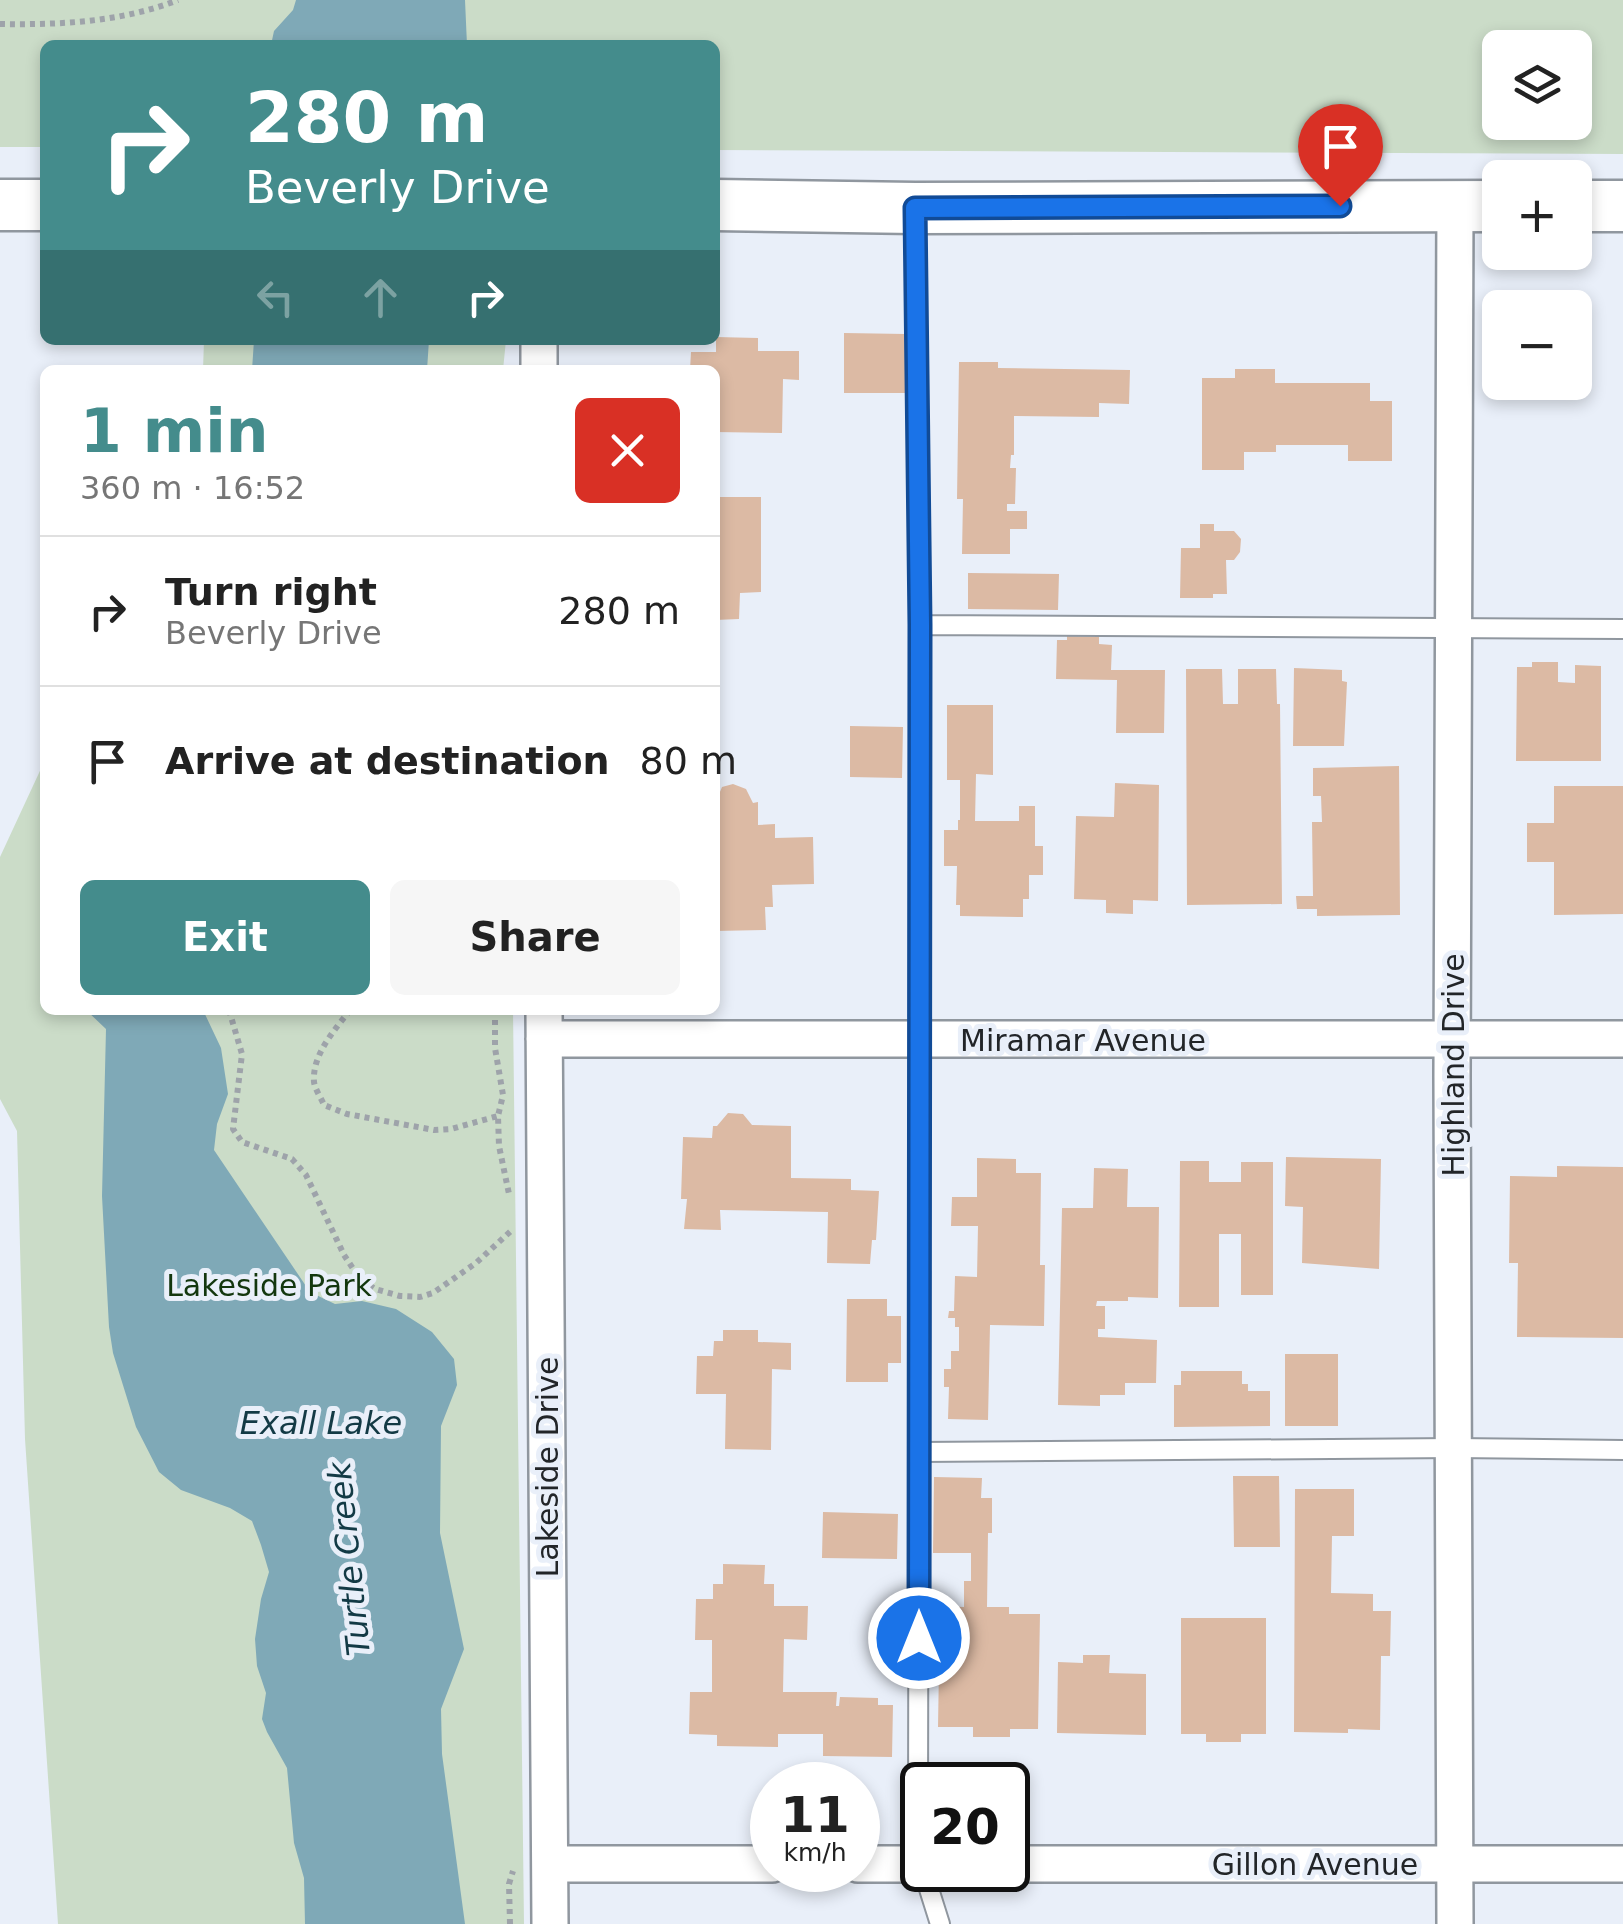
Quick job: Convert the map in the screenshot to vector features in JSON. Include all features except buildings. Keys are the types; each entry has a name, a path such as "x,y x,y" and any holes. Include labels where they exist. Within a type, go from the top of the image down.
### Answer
{"street":[{"path":"0,205 40,205"},
{"path":"720,206 1478,206"},
{"name":"Highland Drive","path":"1455,1924 1454,630 1478,206"},
{"path":"1592,206 1623,206"},
{"name":"Miramar Avenue","path":"544,1025 920,1040 1623,1039"},
{"name":"Lakeside Drive","path":"544,1025 550,1924"},
{"path":"550,1864 750,1864"},
{"name":"Gillon Avenue","path":"1030,1864 1623,1864"}],"lane":[{"path":"915,208 920,625 918,1762"},
{"path":"920,625 1623,629"},
{"path":"920,1452 1623,1450"},
{"path":"930,1892 940,1924"}],"path":[{"path":"0,24 60,25 151,10 178,0"},
{"path":"230,1015 242,1054 232,1129 242,1142 292,1160 306,1176 344,1255 360,1278 376,1290 400,1296 433,1294 476,1263 515,1226"},
{"path":"346,1015 324,1046 318,1062 314,1083 324,1105 347,1114 434,1130 498,1116"},
{"path":"495,1015 495,1048 504,1094 498,1116 498,1146 509,1196"}],"green space":[{"path":"0,0 1623,0 1623,154 720,150 720,40 40,40 40,147 0,147"},
{"path":"204,345 506,345 504,365 203,365"},
{"name":"Lakeside Park","path":"40,771 40,1015 513,1015 524,1924 58,1924 25,1439 17,1131 0,1099 0,857"}],"water":[{"path":"296,0 465,0 467,40 272,40 274,31 293,10"},
{"path":"254,345 429,345 427,365 252,365"},
{"name":"Exall Lake","path":"91,1015 205,1015 221,1048 228,1094 217,1124 214,1150 310,1292 335,1304 362,1301 396,1309 432,1332 454,1359 457,1385 441,1426 440,1533 464,1649 441,1709 442,1754 465,1924 305,1924 304,1878 294,1843 287,1768 262,1719 266,1693 257,1666 255,1639 269,1572 261,1545 252,1521 230,1508 181,1490 159,1472 136,1427 113,1353 102,1196 106,1029"}],"route":[{"path":"919,1638 920,625 915,208 1340,206"}],"water label":[{"name":"Turtle Creek","path":"349,1559"}]}
